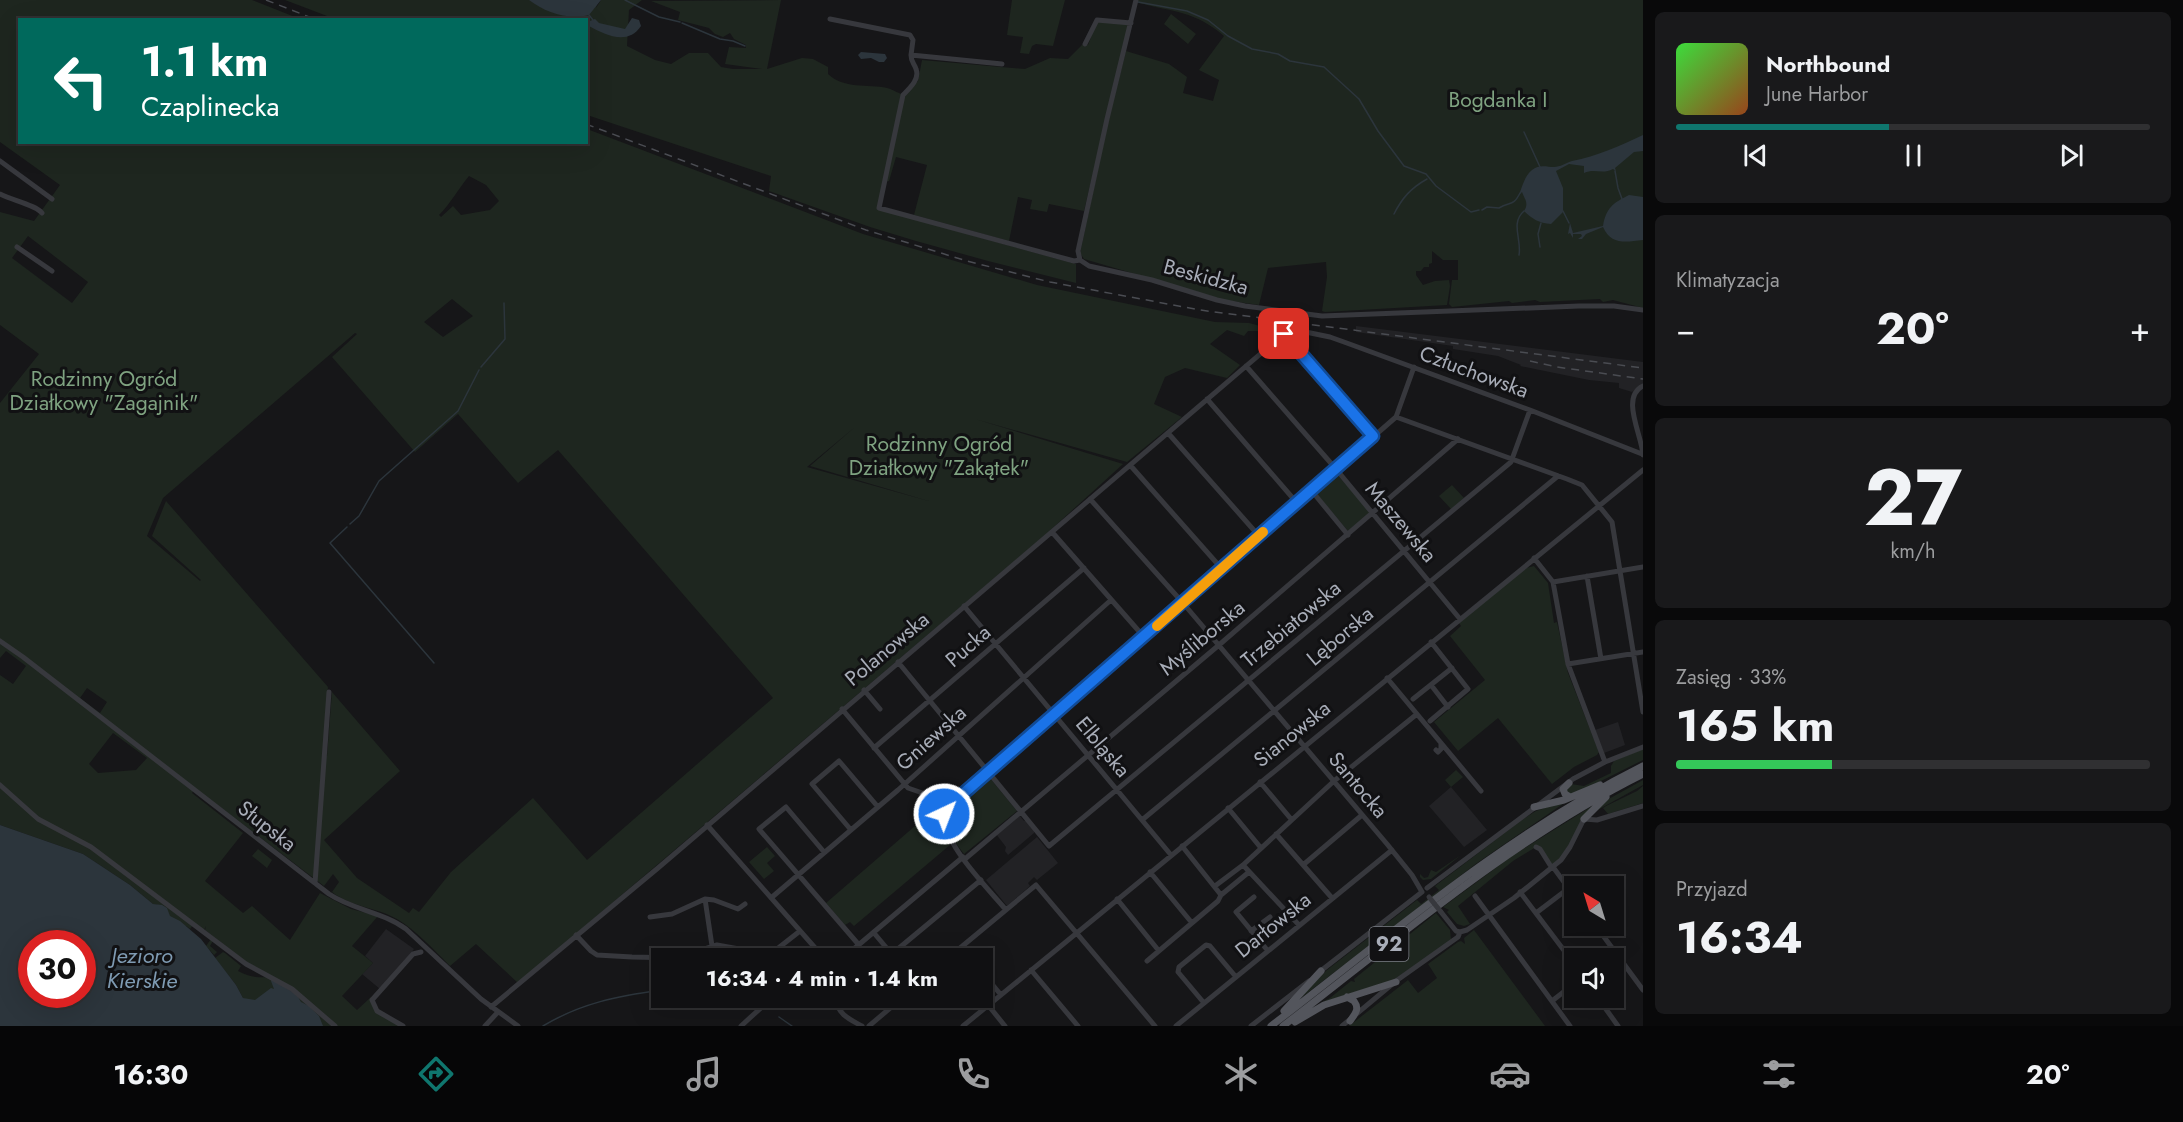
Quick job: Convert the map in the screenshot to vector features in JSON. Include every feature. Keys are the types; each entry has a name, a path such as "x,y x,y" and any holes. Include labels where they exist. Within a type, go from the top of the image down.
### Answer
{"main road":[{"name":"92","path":"1285,1026 1500,859 1643,766"},
{"name":"92","path":"1270,1026 1502,850 1552,816 1616,784 1643,774"},
{"path":"1569,783 1563,789 1565,794 1570,796"},
{"path":"1534,807 1616,784"},
{"path":"1584,819 1616,784"},
{"path":"1270,1026 1322,971"},
{"path":"1285,1026 1324,1005 1396,982"},
{"path":"1347,998 1354,1000 1357,1006 1356,1013 1350,1021"}],"street":[{"path":"1080,260 1078,253 1080,240 1136,0"},
{"path":"830,19 910,35 913,40 911,55 1002,64"},
{"path":"1085,44 1097,20 1131,23"},
{"name":"Beskidzka","path":"911,55 917,75 914,83 903,95 879,208 1051,256 1074,261 1080,260 1089,266 1152,280 1206,297 1245,306 1326,316 1597,305 1643,310"},
{"path":"0,160 52,199"},
{"path":"0,194 13,201 36,207 42,213"},
{"path":"17,247 52,271"},
{"path":"1291,329 1292,311"},
{"name":"Polanowska","path":"491,1007 1291,329"},
{"name":"Człuchowska","path":"1291,329 1330,337 1643,454"},
{"path":"1284,334 1373,436"},
{"name":"Maszewska","path":"1246,366 1336,469 1460,619"},
{"path":"1006,910 964,858 948,834 944,820 945,810 1396,417 1414,367"},
{"path":"1643,386 1634,392 1631,402 1643,454"},
{"path":"1207,399 1297,503"},
{"name":"Trzebiatowska","path":"1022,812 1049,846 1511,462 1530,410"},
{"path":"1396,417 1582,485 1611,522 1643,712"},
{"path":"1168,433 1259,536"},
{"name":"Myśliborska","path":"855,948 1089,756 1458,439"},
{"path":"1130,465 1222,569"},
{"name":"Sianowska","path":"993,1001 1643,470"},
{"name":"Lęborska","path":"1144,825 1274,711 1558,476"},
{"path":"1311,490 1348,535"},
{"name":"Santocka","path":"1090,499 1219,645 1392,850 1456,931 1460,932"},
{"path":"1052,532 1144,637"},
{"path":"1534,558 1553,582 1568,664 1605,762"},
{"path":"1553,582 1643,567"},
{"name":"Pucka","path":"874,748 1084,568"},
{"path":"1587,576 1601,659"},
{"name":"Gniewska","path":"771,898 878,807 1111,600"},
{"name":"Elbląska","path":"964,606 1171,855"},
{"name":"Słupska","path":"0,641 315,884 344,903 388,918 406,928 491,1007 518,1026"},
{"path":"1430,721 1468,689 1431,642"},
{"path":"1568,664 1643,652"},
{"path":"898,662 1022,812"},
{"path":"1413,699 1452,668"},
{"path":"1387,678 1481,791"},
{"path":"1431,685 1448,706"},
{"path":"864,690 880,709"},
{"path":"315,884 329,692"},
{"path":"842,709 908,788 934,797 945,810"},
{"path":"1215,886 1242,865 1334,781 1417,714"},
{"path":"1436,750 1438,752 1441,749 1441,744"},
{"path":"1251,1026 1566,784 1605,762 1643,747"},
{"path":"851,830 812,784 839,761 878,807"},
{"path":"1260,782 1291,819"},
{"path":"0,785 38,819 91,847 246,964 292,989 335,1026"},
{"path":"1342,1026 1396,982 1458,937 1460,932 1467,930 1489,915 1552,866 1566,854 1584,819 1597,820 1643,806"},
{"path":"824,852 786,807 759,830 859,945"},
{"path":"1228,808 1261,848"},
{"path":"1304,865 1362,815"},
{"path":"707,825 815,948"},
{"path":"1276,834 1332,898"},
{"path":"1182,846 1221,895"},
{"path":"1536,847 1541,849 1564,882"},
{"name":"Darłowska","path":"1176,1026 1392,850"},
{"path":"1242,865 1299,925"},
{"path":"1150,872 1192,923"},
{"path":"1147,961 1249,872"},
{"path":"902,948 981,880"},
{"path":"962,947 1036,885 1155,1026"},
{"path":"1520,892 1564,950"},
{"path":"1536,913 1564,892"},
{"path":"1475,896 1570,1026"},
{"path":"1254,897 1236,912 1268,951"},
{"path":"705,899 712,945"},
{"path":"651,917 672,914 705,899 738,909 746,904"},
{"path":"1117,899 1159,951"},
{"path":"1251,932 1270,917"},
{"path":"576,935 594,953 614,957 677,957 712,945 761,952 777,949 800,931"},
{"path":"874,933 885,948"},
{"path":"1603,936 1643,990"},
{"path":"1204,1004 1178,972 1179,967 1206,945 1210,946 1236,977"},
{"path":"403,1026 377,1011 372,1000 413,954 421,952"},
{"path":"1031,970 1078,1026"},
{"path":"993,985 1001,995"},
{"path":"1552,1001 1564,992"},
{"path":"741,1026 761,1008"},
{"path":"838,1008 843,1015 862,1026"},
{"path":"868,1026 890,1008"},
{"name":"Sianowska","path":"963,1026 984,1008"},
{"path":"990,1008 1005,1026"},
{"path":"1605,1008 1618,1026"},
{"path":"485,1026 498,1012"}],"shaded area":[{"path":"1356,326 1643,362 1643,384 1632,392 1619,388 1619,383 1589,380 1520,366 1498,356 1453,349 1453,346 1356,332"},
{"path":"1618,722 1625,745 1604,753 1595,730"},
{"path":"1451,787 1487,830 1464,847 1429,806"},
{"path":"1019,815 1035,830 1008,855 1005,851 1006,847 996,834"},
{"path":"1037,837 1058,863 1037,880 1034,877 1028,883 1030,886 1007,906 986,880"},
{"path":"386,929 414,949 391,979 380,989 362,974 373,963 365,956"}],"green space":[{"path":"0,0 252,0 297,18 18,18 18,144 588,144 588,129 863,234 1037,285 1215,322 1249,323 1260,326 1259,331 1248,331 1244,336 1227,330 1210,344 1240,365 1227,378 1185,368 1165,377 1154,404 1182,417 1127,462 975,419 1123,464 1045,535 518,983 476,944 450,966 425,941 397,919 355,904 332,892 339,882 333,874 324,886 195,788 192,793 243,833 205,881 243,913 252,906 290,940 320,893 351,909 378,916 352,946 373,963 342,996 357,1010 371,997 374,1009 401,1026 308,1026 243,998 215,958 223,952 241,966 238,971 254,977 270,977 254,968 205,930 206,926 204,930 214,939 210,946 217,952 214,955 206,946 211,939 193,925 190,929 186,926 181,929 158,905 153,904 130,885 83,854 0,825 0,675 13,684 26,666 6,651 0,658 0,403 39,354 0,325 0,212 34,221 60,185 0,142","holes":["469,176 486,185 499,201 490,210 461,215 453,206 441,217 439,215","28,236 88,282 72,303 12,258","452,299 473,316 443,337 424,322","355,333 357,334 332,357 415,452 458,414 518,483 558,450 773,698 587,860 533,798 451,872 419,912 413,908 409,913 357,878 324,840 400,771 332,692 327,756 323,756 328,687 166,501 152,536 201,580 147,536 163,498","855,427 810,466 932,502 807,467","87,688 107,702 100,713 80,698","113,733 147,758 136,770 98,773 89,764"]},
{"path":"285,0 598,0 596,8 601,0 642,0 629,10 627,46 655,60 671,64 689,53 708,53 721,67 762,69 725,64 729,47 746,48 746,45 734,39 730,33 723,37 715,34 709,28 678,20 680,12 651,1 781,0 767,69 802,58 813,59 828,67 828,74 841,82 887,88 905,95 918,81 922,60 1025,69 1050,58 1068,59 1082,45 1088,45 1097,21 1128,26 1084,211 1049,204 1047,212 1030,209 1032,200 1018,197 1009,241 914,215 927,165 896,157 889,181 883,182 877,209 1076,264 1076,283 988,261 870,227 769,191 771,176 588,115 588,18 332,18"},
{"path":"1012,0 1065,0 1053,46 1036,44 1032,46 1029,54 1020,53 1023,37 1007,35"},
{"name":"Bogdanka I","path":"1137,0 1643,0 1643,308 1613,300 1603,302 1600,299 1540,302 1535,300 1512,303 1509,301 1452,307 1449,304 1452,280 1458,280 1458,260 1443,260 1432,251 1432,263 1421,271 1416,271 1416,275 1423,285 1449,280 1447,305 1325,312 1322,311 1327,277 1326,262 1268,268 1259,305 1224,300 1084,259 1080,253 1126,51 1169,64 1187,77 1183,93 1213,101 1219,80 1199,70 1224,36 1193,17 1139,3"},
{"path":"1171,14 1196,34 1188,44 1164,24"},
{"path":"1335,472 1371,513 1348,531 1314,491"},
{"path":"1452,485 1464,498 1451,509 1439,496"},
{"path":"1534,566 1548,583 1554,623 1557,622 1568,673 1599,752 1552,784 1498,718 1458,751 1434,722 1485,680 1450,636 1461,626 1459,623 1526,568"},
{"path":"1643,749 1643,760 1570,795 1567,793 1566,787 1571,784 1584,786 1611,773 1614,761"},
{"path":"1456,770 1463,777 1451,787 1445,780"},
{"path":"987,777 1017,811 964,854 955,842 949,827 960,826 960,822 951,813 951,806"},
{"path":"1643,780 1643,785 1594,812 1605,801"},
{"path":"1643,786 1643,803 1608,814 1603,808 1637,791"},
{"path":"1570,799 1477,863 1293,1004 1327,970 1417,900 1421,904 1439,890 1435,886 1523,819 1536,811"},
{"path":"1597,803 1561,857 1552,865 1536,847 1513,861 1458,906 1470,924 1464,926 1457,924 1447,912 1449,910 1443,907 1512,856"},
{"path":"930,813 944,830 944,838 950,845 854,926 850,922 845,925 826,903"},
{"path":"767,847 775,856 767,863 774,871 764,879 749,862"},
{"path":"258,849 272,860 267,868 252,856"},
{"path":"1461,855 1431,879 1423,880 1420,877 1420,874 1424,878 1428,877 1431,870 1436,872"},
{"path":"1436,913 1450,930 1451,940 1394,980 1320,1003 1351,981 1355,982 1354,979"},
{"path":"1474,930 1545,1026 1349,1026 1408,980 1418,993 1437,978 1428,964 1458,942 1465,944 1464,938"}],"water":[{"path":"529,0 601,0 589,15 573,17 550,12"},
{"path":"632,18 639,20 641,26 630,36 616,37 589,26 590,21 595,19 599,23 625,29"},
{"path":"861,52 885,54 887,58 884,62 871,58 861,59 858,55"},
{"path":"1643,135 1643,151 1634,152 1615,168 1616,171 1613,169 1584,173 1584,166 1569,164 1556,171 1563,188 1563,212 1551,224 1536,220 1524,211 1526,201 1522,192 1519,195 1526,178 1535,168 1558,166 1608,150"},
{"path":"1629,195 1643,197 1643,240 1625,242 1614,240 1603,227 1586,234 1582,239 1578,239 1582,236 1581,234 1573,234 1573,238 1570,233 1568,234 1570,223 1573,233 1603,226 1611,207"},
{"name":"Jezioro Kierskie","path":"0,825 83,854 130,885 153,904 167,908 170,916 180,921 201,939 236,985 243,998 255,1000 271,988 274,989 272,979 297,995 301,1002 309,1006 319,1016 323,1026 0,1026"}],"waterway":[{"path":"625,0 659,17 680,22"},
{"path":"1138,2 1187,11 1208,20 1228,36 1252,49 1278,54 1290,61 1324,67 1359,99 1378,131 1404,166 1426,174 1436,186 1471,212 1479,210"},
{"path":"589,15 593,20"},
{"path":"682,23 720,39 745,46"},
{"path":"1524,132 1540,167"},
{"path":"1615,171 1622,199"},
{"path":"1394,214 1408,194 1427,179"},
{"path":"1482,210 1487,207 1499,208 1511,203 1520,193"},
{"path":"1519,255 1517,226 1524,211"},
{"path":"1563,211 1569,223"},
{"path":"1540,247 1538,234 1541,223"},
{"path":"481,367 505,339 504,303"},
{"path":"350,524 359,516 379,481 458,411 479,370"},
{"path":"347,527 330,543 434,663"},
{"path":"543,1026 586,1006 651,992"},
{"path":"701,1008 713,1008"},
{"path":"779,1017 792,1026"}],"railway":[{"path":"266,0 312,18"},
{"path":"588,125 866,230 967,261 1050,282 1200,310 1643,368"},
{"path":"1530,361 1643,379"}],"slow traffic":[{"path":"1157,626 1263,532"}],"route":[{"path":"944,814 949,806 1373,436 1284,334"}],"park label":[{"name":"Rodzinny Ogród Działkowy \"Zagajnik\"","path":"104,391"},
{"name":"Rodzinny Ogród Działkowy \"Zakątek\"","path":"939,456"}]}
